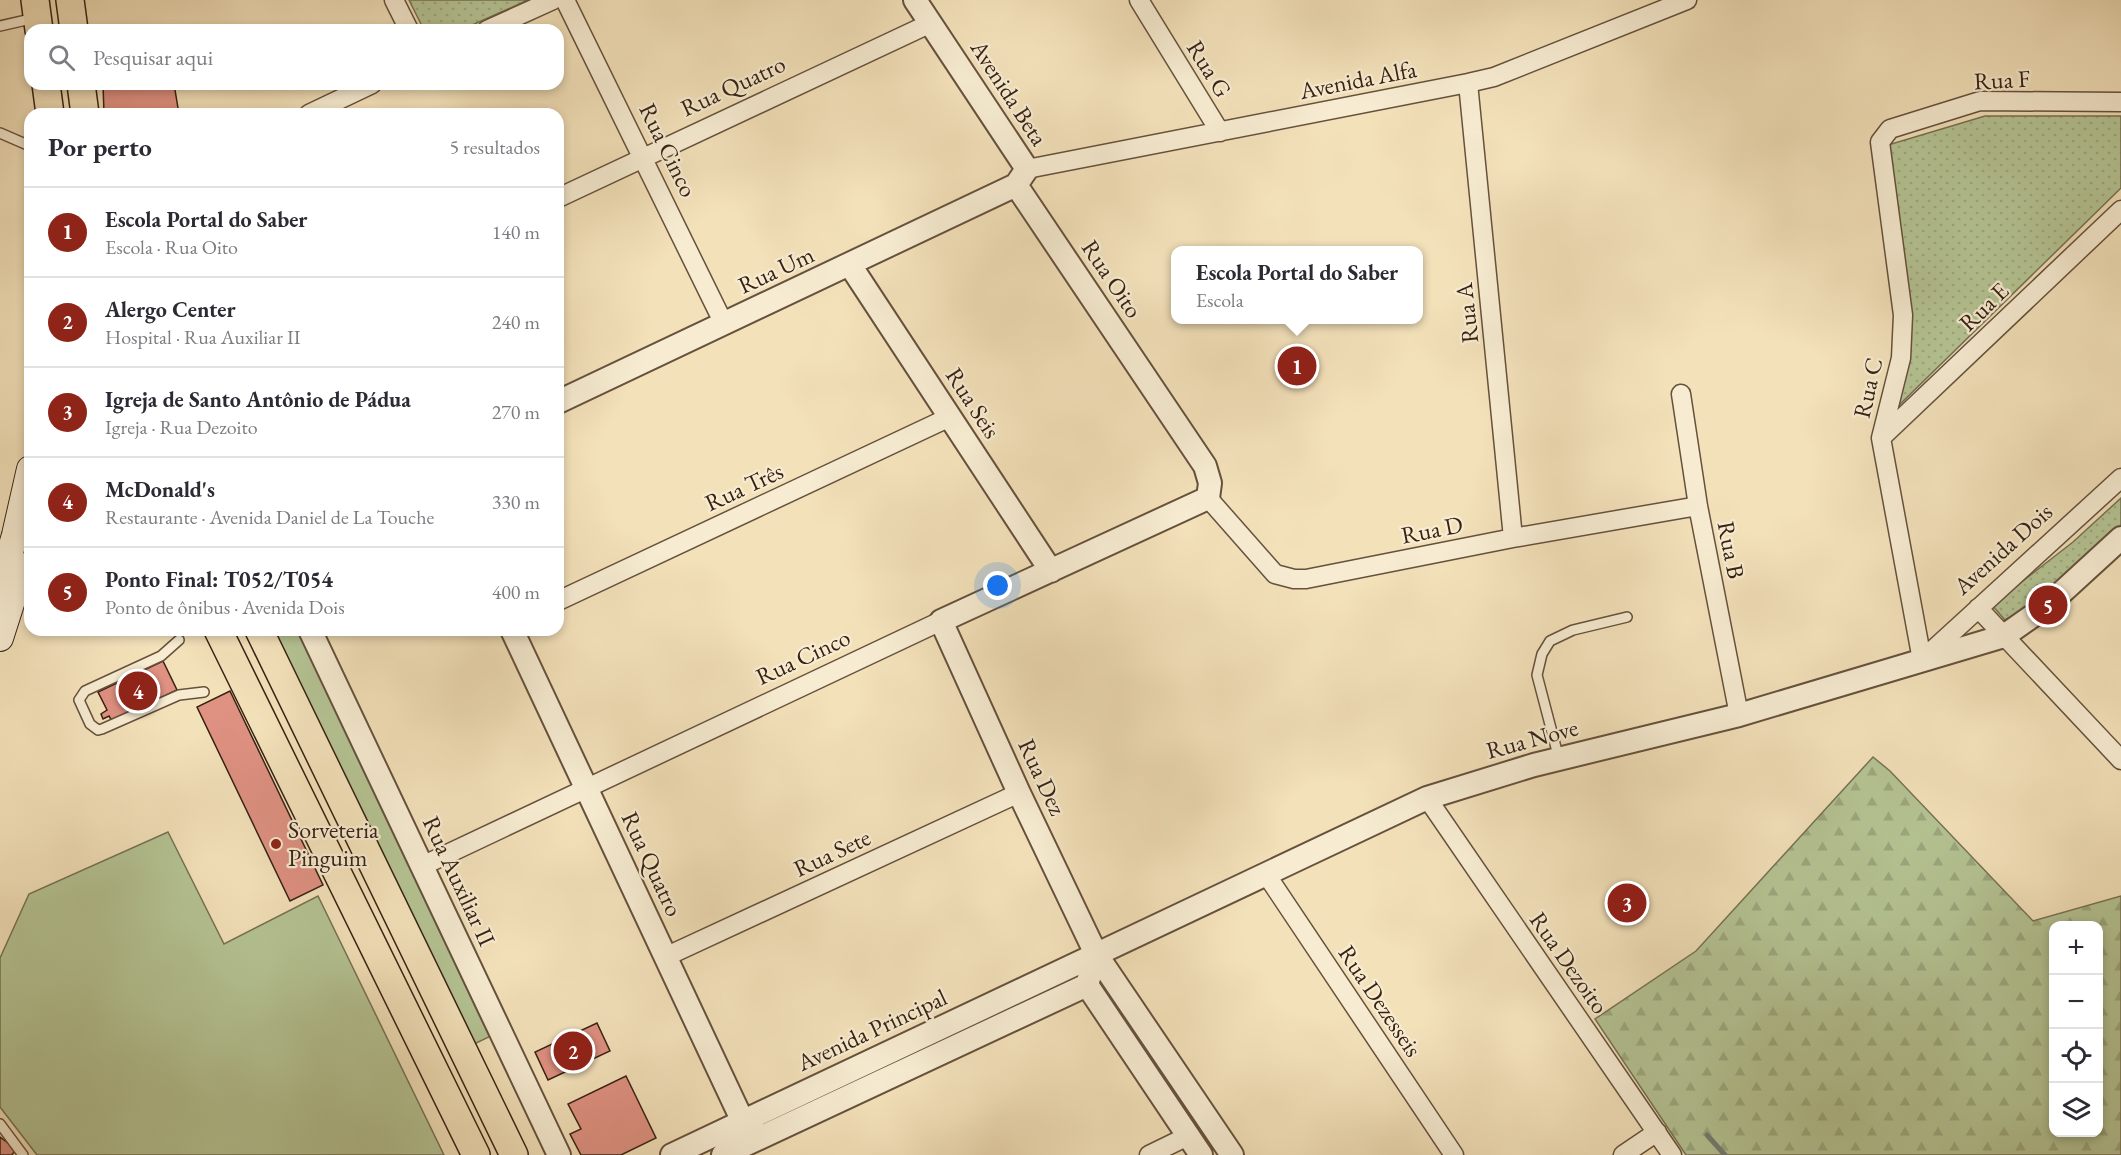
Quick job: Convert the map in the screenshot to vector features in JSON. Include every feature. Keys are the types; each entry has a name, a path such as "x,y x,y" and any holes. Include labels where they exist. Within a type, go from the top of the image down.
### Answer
{"main road":[{"path":"70,0 73,24"},
{"path":"47,90 49,108"},
{"path":"82,90 84,108"},
{"path":"0,587 24,493"},
{"path":"0,638 24,564"},
{"path":"221,636 476,1155"},
{"path":"262,636 514,1155"}],"street":[{"path":"394,0 406,24"},
{"path":"500,24 553,0"},
{"name":"Rua Cinco","path":"565,0 724,324"},
{"name":"Avenida Beta","path":"915,0 1022,177"},
{"name":"Rua G","path":"1139,0 1220,132"},
{"name":"Avenida Alfa","path":"1022,177 1220,132 1494,77 1687,0"},
{"name":"Rua Quatro","path":"564,195 930,23"},
{"name":"Rua A","path":"1468,83 1513,538"},
{"path":"322,108 359,90"},
{"name":"Rua F","path":"1890,129 1980,101 2121,102"},
{"name":"Rua C","path":"1890,129 1883,135 1879,149 1903,315 1901,358 1881,438 1922,660"},
{"name":"Rua Um","path":"564,399 850,265 1022,177"},
{"name":"Rua Oito","path":"1022,177 1205,466 1210,483 1208,498"},
{"name":"Rua E","path":"1881,438 2121,210"},
{"name":"Rua Seis","path":"850,265 1051,571"},
{"name":"Rua B","path":"1681,394 1698,506 1739,715"},
{"name":"Rua Três","path":"564,598 950,417"},
{"name":"Avenida Dois","path":"1922,660 2121,478"},
{"name":"Rua Cinco","path":"422,866 941,621 1208,498"},
{"name":"Rua D","path":"1208,498 1275,574 1294,579 1306,579 1513,538 1698,506"},
{"path":"2004,636 2048,605 2121,538"},
{"path":"1978,608 2121,760"},
{"name":"Rua Dez","path":"941,621 1018,792 1096,954"},
{"name":"Rua Auxiliar II","path":"313,636 559,1155"},
{"name":"Rua Quatro","path":"515,636 747,1131"},
{"name":"Rua Nove","path":"1096,954 1427,798 1559,759 1739,715 2004,636"},
{"name":"Rua Sete","path":"665,957 1018,792"},
{"name":"Rua Dezoito","path":"1427,798 1672,1155"},
{"name":"Rua Dezesseis","path":"1266,874 1454,1155"},
{"path":"1096,954 1087,985 1201,1155"},
{"path":"1096,954 1232,1155"},
{"name":"Avenida Principal","path":"723,1155 747,1131 1096,954"},
{"name":"Avenida Principal","path":"672,1155 747,1131 1087,985"},
{"path":"1623,1155 1657,1132"},
{"path":"1149,1155 1188,1136"}],"lane":[{"path":"2,25 37,16"},
{"path":"0,133 24,143"},
{"path":"1559,759 1537,675 1542,654 1550,641 1573,630 1627,617"},
{"path":"179,640 161,656 85,691 79,700 90,724 98,730 102,729 179,695 204,693"},
{"path":"0,1124 23,1155"}],"green space":[{"path":"409,0 528,0 474,24 421,24"},
{"path":"1985,116 2121,116 2121,188 1894,410 1906,362 1888,145"},
{"path":"2121,498 2121,527 2046,598 2005,620 1992,605 2073,542"},
{"path":"273,636 304,636 493,1035 470,1046"},
{"path":"1873,757 1890,771 2033,921 2121,896 2121,1155 1686,1155 1595,1019 1696,951"},
{"path":"168,832 224,944 318,896 444,1155 37,1155 0,1107 0,958 29,894"}],"building":[{"path":"103,90 175,90 178,108 104,108"},
{"path":"163,661 177,690 112,721 109,716 103,719 101,714 107,710 98,692"},
{"path":"230,691 323,885 290,901 197,707"},
{"path":"597,1023 610,1051 548,1080 535,1052"},
{"path":"626,1076 656,1138 621,1155 581,1155 570,1134 581,1129 568,1104"},
{"path":"0,1137 16,1149 12,1155 0,1155"}],"waterway":[{"path":"1707,1135 1725,1155"}],"place":[{"name":"Escola Portal do Saber","path":"1297,366"},
{"name":"Ponto Final: T052/T054","path":"2048,605"},
{"name":"McDonald's","path":"138,691"},
{"name":"Sorveteria Pinguim","path":"276,844"},
{"name":"Igreja de Santo Antônio de Pádua","path":"1627,903"},
{"name":"Alergo Center","path":"573,1051"}]}
